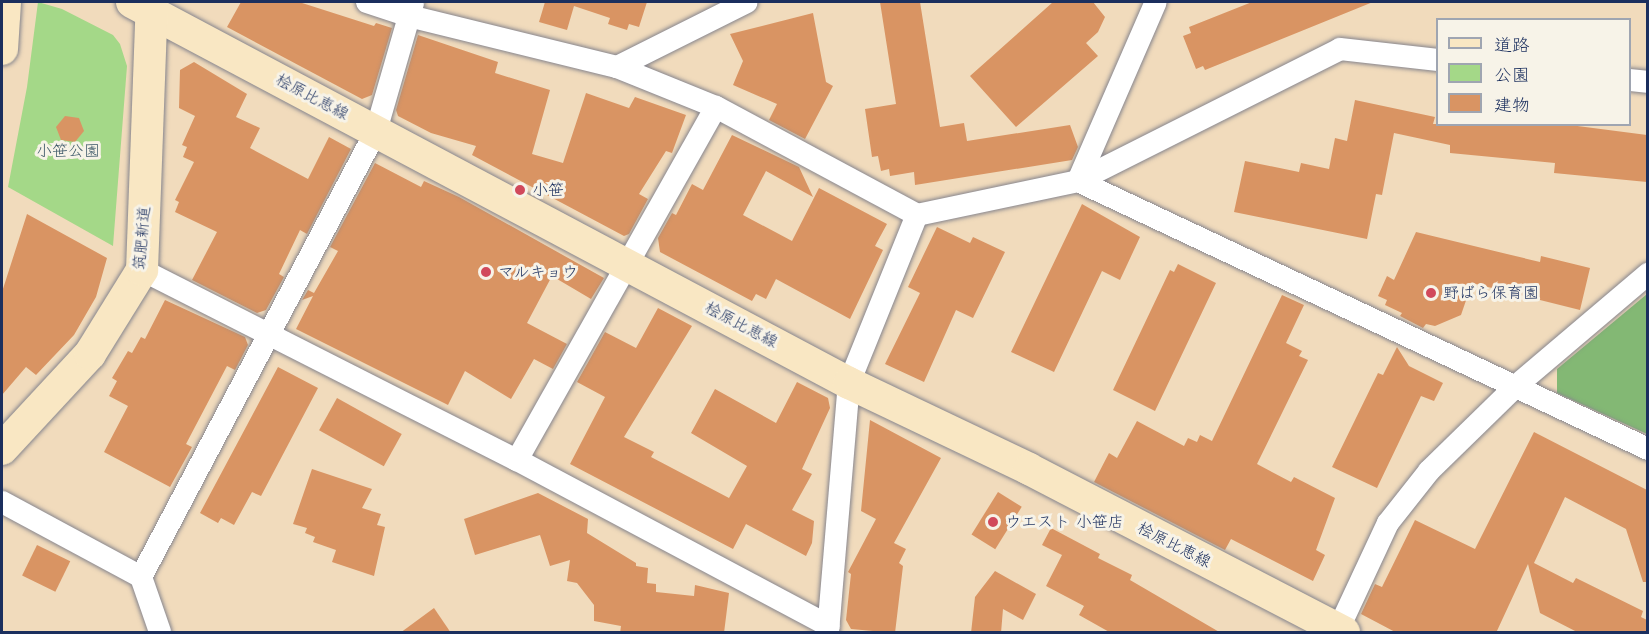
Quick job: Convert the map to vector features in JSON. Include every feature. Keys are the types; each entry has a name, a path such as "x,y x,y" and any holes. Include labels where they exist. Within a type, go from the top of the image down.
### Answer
{"main road":[{"path":"2,49 5,2"},
{"name":"桧原比恵線","path":"146,6 849,382 1029,469 1341,631"},
{"name":"筑肥新道","path":"2,449 90,354 142,270 146,6"}],"street":[{"path":"367,2 411,9 616,67 716,107 917,215 1078,181 1340,49 1436,60"},
{"path":"616,67 747,2"},
{"path":"1078,181 1156,2"},
{"path":"141,577 376,131 411,9"},
{"path":"1631,80 1647,82"},
{"path":"517,460 716,107"},
{"path":"1078,181 1647,449"},
{"path":"142,270 268,337 517,460 829,629 849,382 917,215"},
{"path":"1341,631 1388,523 1429,471 1517,386 1647,274"},
{"path":"2,502 141,577 160,633"}],"green space":[{"name":"小笹公園","path":"38,2 62,9 113,35 120,44 127,66 113,246 8,187 27,87"},
{"path":"1647,294 1647,434 1557,393 1557,369"}],"building":[{"path":"241,2 299,2 374,26 376,23 392,28 372,95 362,99 227,27"},
{"path":"545,2 647,2 639,27 629,24 627,30 608,24 610,18 574,6 567,30 539,22"},
{"path":"880,2 920,2 940,127 964,123 967,141 1070,125 1078,147 1072,160 915,185 914,172 890,176 889,169 881,171 878,156 872,157 865,109 896,104"},
{"path":"1053,2 1093,2 1105,17 1098,32 1086,43 1098,56 1016,127 970,76"},
{"path":"1252,2 1373,2 1205,70 1203,66 1196,69 1183,36 1191,33 1189,27"},
{"path":"813,13 826,82 833,86 805,139 769,120 777,104 733,85 743,61 730,34"},
{"path":"418,35 498,62 495,73 550,90 532,154 563,163 586,93 629,108 635,97 686,115 672,153 666,151 639,194 648,199 629,234 624,236 472,155 476,146 431,133 398,116 396,110"},
{"path":"194,62 247,94 236,117 260,128 250,148 308,179 329,137 351,149 307,234 300,230 279,274 284,277 266,310 257,313 192,280 217,232 175,212 179,202 175,200 194,162 183,157 187,147 182,145 195,116 179,108 180,70"},
{"path":"1355,100 1435,117 1433,124 1436,126 1577,126 1647,135 1647,182 1554,173 1555,163 1450,153 1450,145 1394,133 1382,195 1376,194 1367,239 1234,212 1245,161 1299,172 1301,163 1329,169 1335,138 1347,141"},
{"path":"65,116 79,118 84,131 75,142 61,140 56,127"},
{"path":"732,135 799,167 813,197 766,171 743,215 792,241 819,188 887,224 875,246 883,250 850,319 776,279 766,299 756,294 752,301 660,252 658,238 672,213 676,215 692,184 703,190"},
{"path":"375,163 421,187 424,181 459,197 604,278 591,299 552,276 527,323 567,344 553,369 534,359 511,399 465,371 448,405 296,329 313,296 302,300 308,290 314,293 338,251 330,247"},
{"path":"1082,204 1140,237 1120,280 1102,271 1054,372 1011,352"},
{"path":"27,214 107,258 96,297 74,335 36,375 26,367 2,395 2,292"},
{"path":"937,227 970,243 973,237 1005,252 973,318 956,310 924,382 885,364 920,293 908,287"},
{"path":"1416,232 1540,262 1541,256 1590,268 1580,310 1472,283 1461,315 1435,326 1426,324 1423,328 1400,316 1402,313 1385,305 1387,300 1378,296 1387,276 1394,280"},
{"path":"1178,264 1216,283 1155,411 1113,390 1170,270 1174,272"},
{"path":"1282,295 1304,305 1286,343 1302,351 1299,356 1308,360 1257,464 1291,482 1294,477 1335,498 1316,550 1325,555 1313,581 1231,539 1225,550 1094,482 1109,453 1117,458 1137,421 1184,446 1188,438 1197,442 1200,435 1212,441"},
{"path":"165,300 245,337 248,345 235,370 227,366 186,444 192,447 170,487 104,452 128,406 109,396 117,381 112,378 128,351 132,353 141,337 145,339"},
{"path":"658,308 692,326 624,437 654,452 651,457 729,498 747,466 691,433 715,389 776,423 797,382 828,398 830,408 802,469 812,474 792,510 814,521 812,543 806,556 746,524 733,549 570,464 605,397 577,382 605,332 636,348"},
{"path":"1397,347 1409,366 1443,383 1434,401 1421,396 1377,488 1332,467 1378,373 1383,375"},
{"path":"278,367 318,388 261,496 252,492 234,525 221,518 218,523 200,513"},
{"path":"337,398 402,434 384,466 319,430"},
{"path":"870,420 941,458 894,543 906,549 899,563 903,566 895,633 851,629 846,620 851,574 848,572 876,519 861,511"},
{"path":"1534,432 1647,490 1647,582 1643,582 1626,529 1565,497 1534,563 1573,583 1576,578 1643,611 1641,617 1647,620 1647,633 1579,633 1540,613 1528,564 1496,633 1397,633 1361,614 1375,584 1382,587 1415,520 1475,549"},
{"path":"312,469 372,489 362,508 381,514 377,525 385,527 374,576 332,562 336,550 313,542 315,537 305,533 307,528 293,524"},
{"path":"998,492 1022,507 995,549 972,534"},
{"path":"538,493 588,519 587,533 636,563 636,566 648,568 647,583 656,584 656,592 694,596 695,585 729,593 724,633 620,633 621,626 594,621 594,605 577,583 567,581 570,560 550,566 540,535 475,555 464,519"},
{"path":"1051,528 1100,554 1098,558 1132,575 1130,580 1221,633 1111,633 1079,615 1084,606 1046,586 1062,555 1042,545"},
{"path":"37,545 70,561 55,592 22,576"},
{"path":"995,571 1036,594 1023,620 1003,609 1001,633 971,633 975,597"},
{"path":"434,608 451,633 400,633"}],"place":[{"name":"小笹","path":"520,190"},
{"name":"マルキョウ","path":"486,272"},
{"name":"野ばら保育園","path":"1431,293"},
{"name":"ウエスト 小笹店","path":"993,522"}]}
